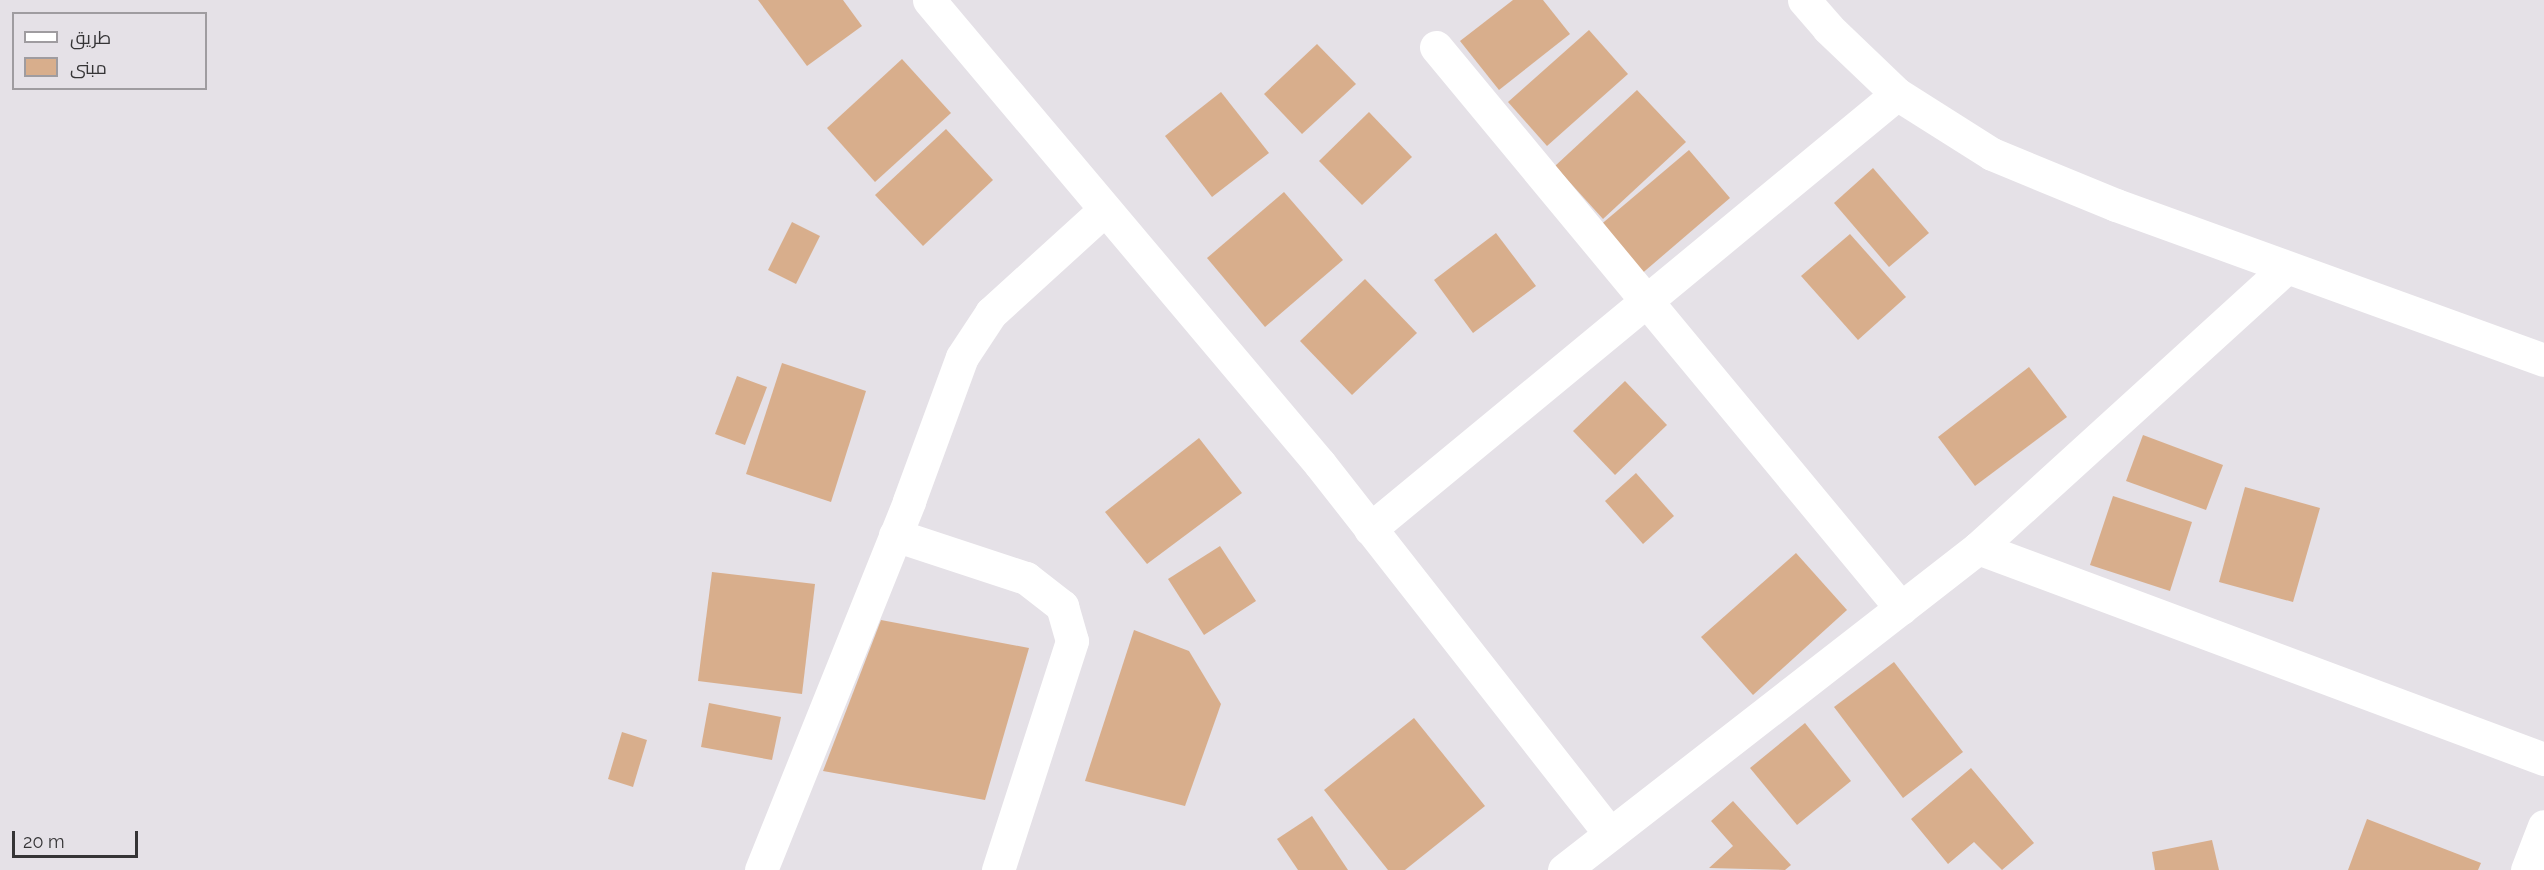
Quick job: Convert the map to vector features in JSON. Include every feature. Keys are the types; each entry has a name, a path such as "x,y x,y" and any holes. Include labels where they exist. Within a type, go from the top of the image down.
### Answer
{"street":[{"path":"929,0 1103,211 1320,464 1610,834"},
{"path":"1804,0 1828,28 1897,94 1992,154 2286,268 2544,360"},
{"path":"1436,47 1645,302 1901,608"},
{"path":"1370,529 1897,94"},
{"path":"761,870 895,535 962,357 991,313 1103,211"},
{"path":"1564,870 1978,548 2286,268"},
{"path":"895,535 1026,578 1062,606 1072,641 998,870"},
{"path":"1978,548 2544,759"},
{"path":"2527,870 2544,826"}],"building":[{"path":"758,0 843,0 862,26 807,66"},
{"path":"1513,0 1543,0 1570,34 1499,90 1460,41"},
{"path":"1589,30 1628,74 1547,146 1508,102"},
{"path":"1317,44 1356,84 1302,134 1264,94"},
{"path":"902,59 951,113 875,182 827,128"},
{"path":"1637,90 1686,142 1603,219 1555,166"},
{"path":"1221,92 1269,153 1212,197 1165,136"},
{"path":"1369,112 1412,157 1362,205 1319,161"},
{"path":"946,129 993,180 923,246 875,195"},
{"path":"1689,150 1730,198 1639,276 1598,227"},
{"path":"1873,168 1929,233 1889,267 1834,203"},
{"path":"1284,192 1343,260 1265,327 1207,258"},
{"path":"792,222 820,236 796,284 768,270"},
{"path":"1496,233 1536,286 1473,333 1434,280"},
{"path":"1850,234 1906,297 1858,340 1801,276"},
{"path":"1365,279 1417,333 1352,395 1300,341"},
{"path":"782,363 866,391 831,502 746,474"},
{"path":"2029,367 2067,417 1975,486 1938,437"},
{"path":"737,376 767,387 745,445 715,434"},
{"path":"1625,381 1667,425 1615,475 1573,431"},
{"path":"2143,435 2223,465 2206,510 2126,481"},
{"path":"1199,438 1242,493 1147,564 1105,512"},
{"path":"1636,473 1674,516 1643,544 1605,501"},
{"path":"2245,487 2320,508 2293,602 2219,582"},
{"path":"2113,496 2192,522 2170,591 2090,565"},
{"path":"1220,546 1256,601 1204,635 1168,579"},
{"path":"1796,553 1847,610 1753,695 1701,637"},
{"path":"712,572 815,584 802,694 698,681"},
{"path":"881,620 1029,648 985,800 823,771"},
{"path":"1134,630 1189,651 1221,704 1185,806 1085,781"},
{"path":"1894,662 1963,752 1903,798 1834,707"},
{"path":"709,703 781,717 772,760 701,747"},
{"path":"1414,718 1485,806 1405,870 1388,870 1324,790"},
{"path":"1805,723 1851,781 1797,825 1750,768"},
{"path":"622,732 647,740 633,787 608,779"},
{"path":"1971,768 2034,843 2002,870 1974,842 1948,864 1911,819"},
{"path":"1733,801 1791,865 1785,870 1709,868 1733,846 1711,821"},
{"path":"1312,816 1348,870 1298,870 1277,839"},
{"path":"2367,819 2481,863 2478,870 2348,870"},
{"path":"2212,840 2219,870 2155,870 2152,852"}]}
